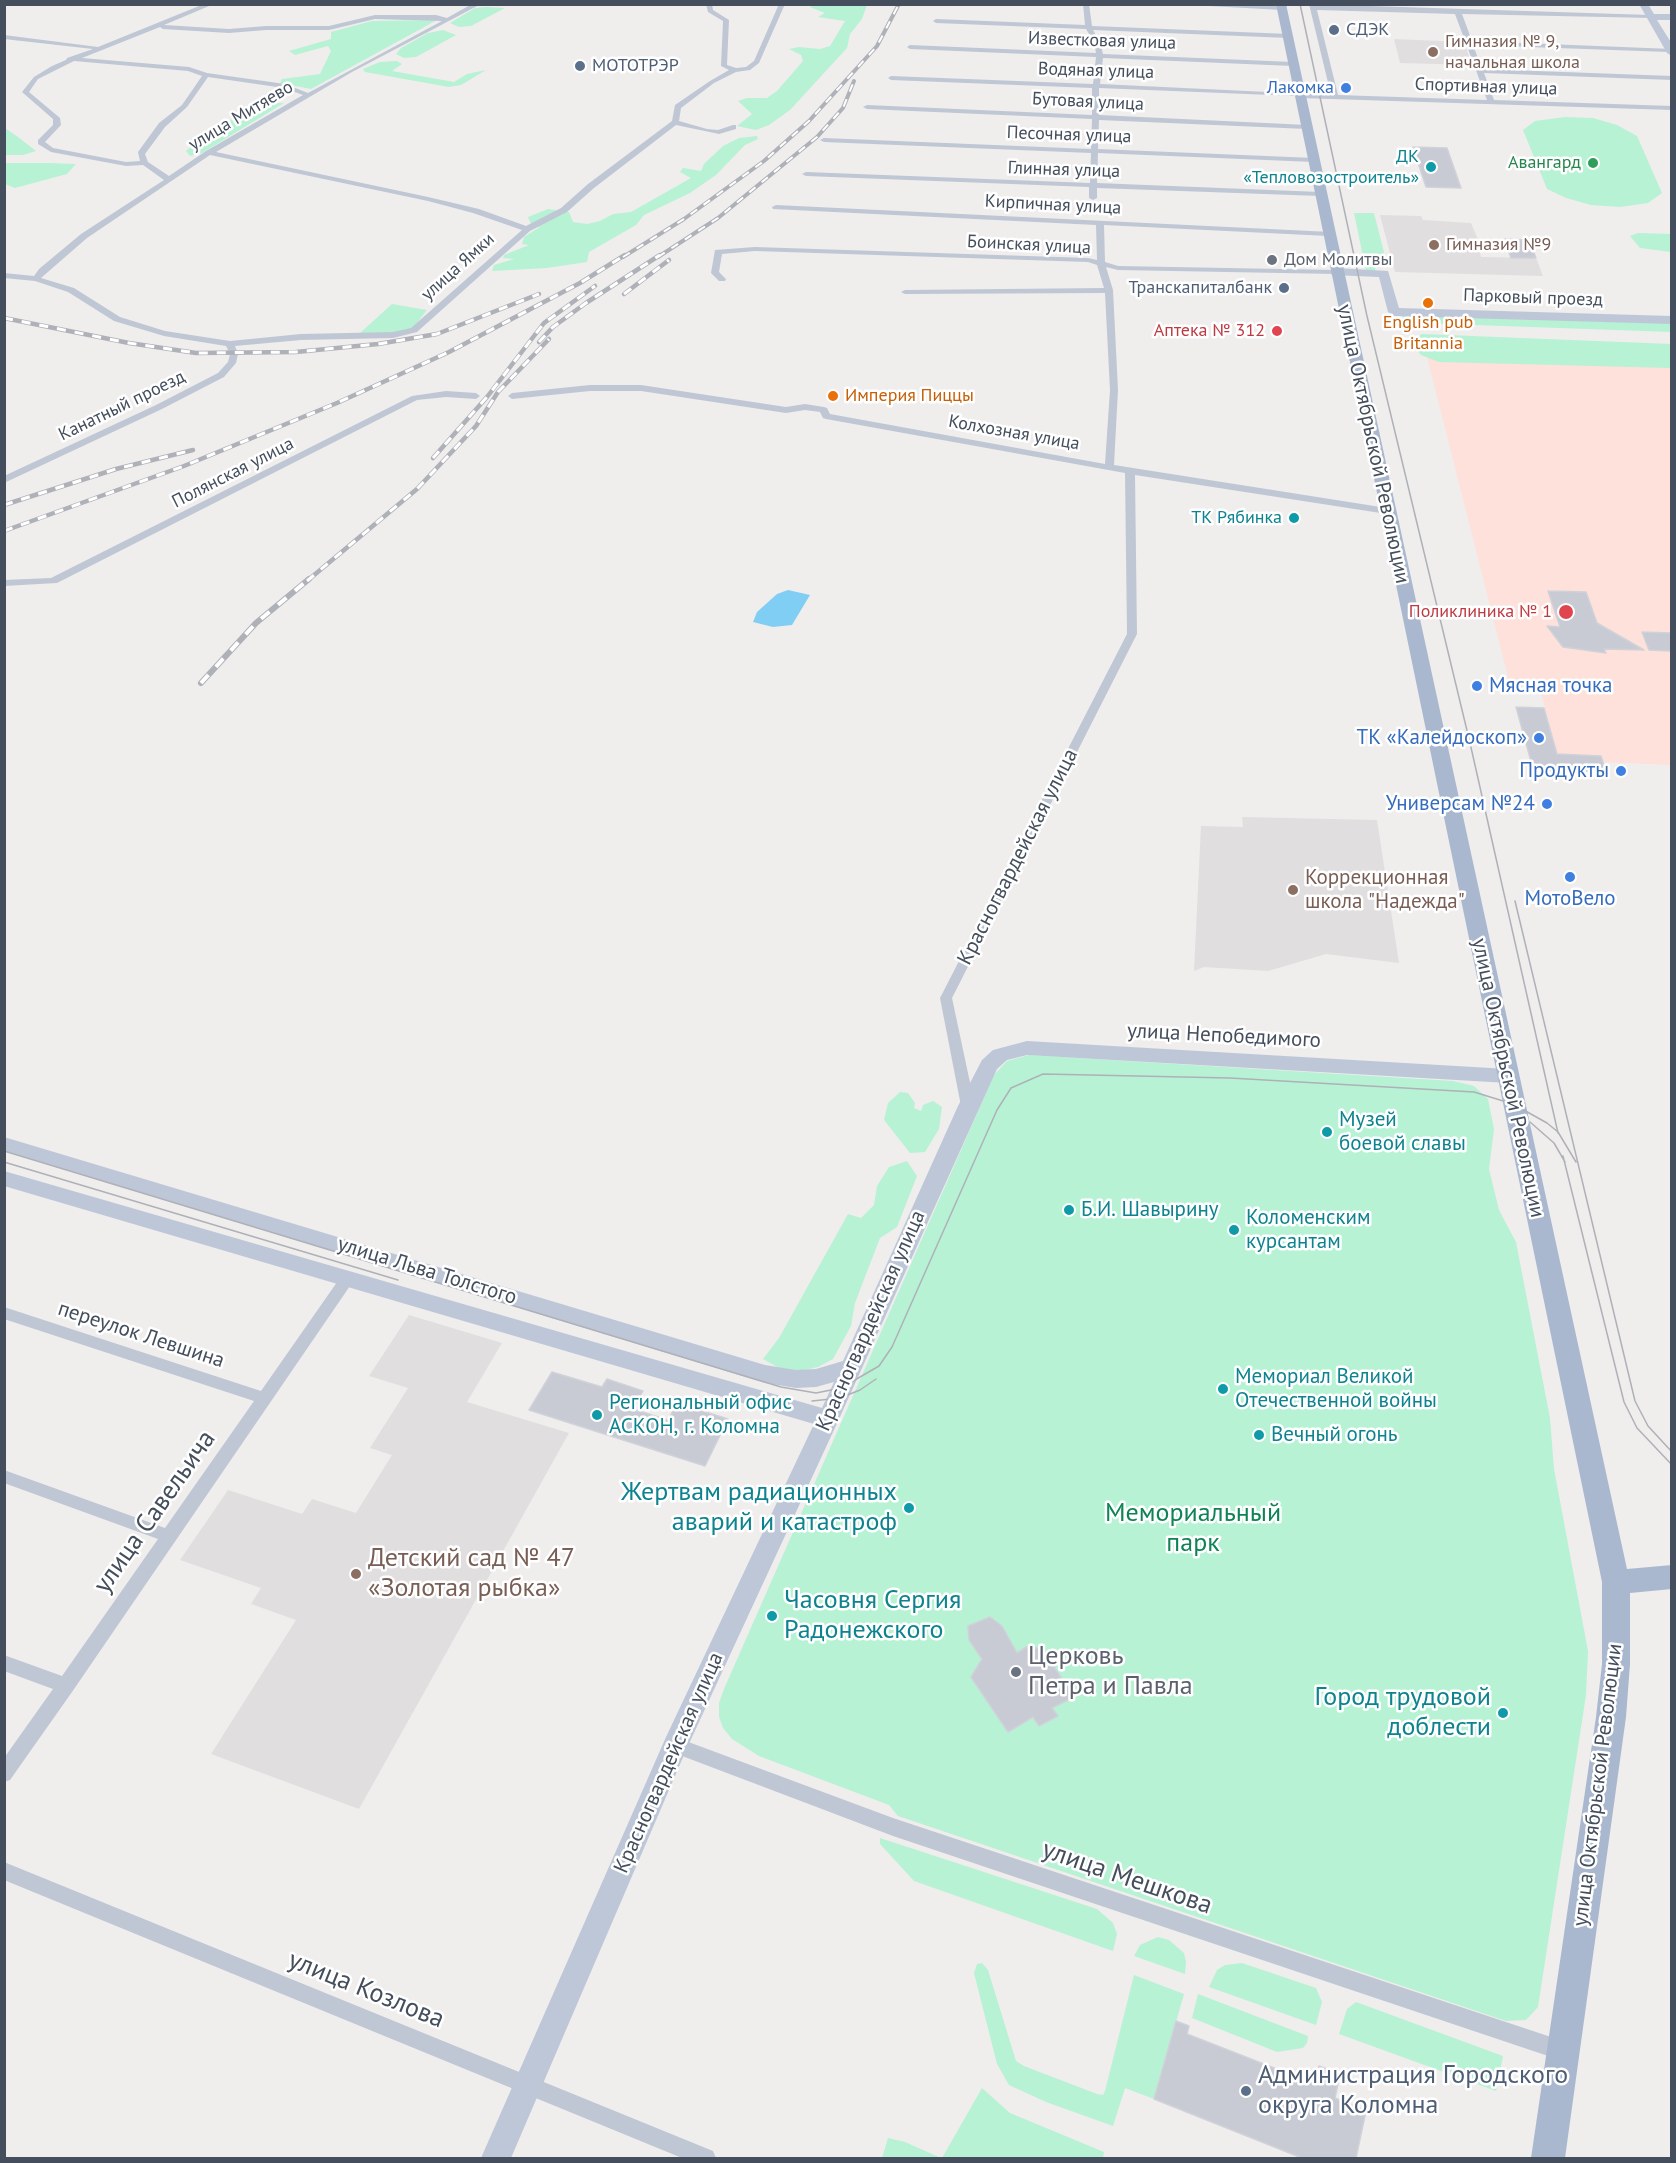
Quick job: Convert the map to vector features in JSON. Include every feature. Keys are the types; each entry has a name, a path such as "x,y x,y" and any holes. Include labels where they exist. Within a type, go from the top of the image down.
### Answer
{"main road":[{"name":"улица Октябрьской Революции","path":"1282,6 1336,272 1616,1582 1616,1664 1611,1717 1565,2052 1548,2158"},
{"path":"1616,1582 1671,1576"}],"street":[{"path":"145,163 126,164 51,150 41,142 57,124 56,118 25,92 36,78 69,59 160,26 211,4"},
{"name":"улица Митяево","path":"36,279 42,271 84,236 168,179 308,95 478,4"},
{"path":"709,4 710,11 726,20 724,66 735,70"},
{"name":"улица Ямки","path":"230,344 301,337 393,335 414,330 527,229 564,210 591,186 675,122 678,107 711,82 735,70 748,69 757,62 782,4"},
{"path":"1086,4 1089,28 1098,42 1100,56 1094,118 1093,198"},
{"path":"1176,4 1282,6"},
{"path":"1643,4 1670,52"},
{"path":"1335,97 1312,6 1671,17"},
{"path":"1458,12 1491,102"},
{"path":"160,26 229,31 266,28 329,28 375,17 436,17 447,20"},
{"path":"936,21 1289,36"},
{"path":"4,37 98,48"},
{"path":"1469,43 1670,52"},
{"name":"Известковая улица","path":"910,47 1293,64"},
{"path":"69,59 92,63 175,67 206,75 285,86 308,95"},
{"path":"1480,72 1671,78"},
{"path":"168,179 145,163 141,154 144,146 162,125 185,106 206,75"},
{"name":"Водяная улица","path":"891,78 1299,95"},
{"name":"Спортивная улица","path":"1299,95 1671,108"},
{"name":"Бутовая улица","path":"867,107 1307,127"},
{"path":"675,122 707,131 719,132 733,127"},
{"name":"Песочная улица","path":"824,140 1314,160"},
{"path":"210,153 428,199 476,211 527,229"},
{"name":"Глинная улица","path":"806,174 1093,187 1320,194"},
{"name":"Кирпичная улица","path":"776,207 1328,234"},
{"path":"1100,222 1101,264 1108,290 1114,390 1109,467"},
{"name":"Боинская улица","path":"722,279 715,273 718,252 755,249 1089,260 1118,268 1336,272"},
{"name":"Парковый проезд","path":"1336,272 1384,274 1394,312 1671,320"},
{"path":"4,275 36,279 71,290 117,319 164,333 230,344"},
{"path":"905,292 1108,290"},
{"name":"Канатный проезд","path":"4,480 143,415 221,375 232,363 234,354 230,344"},
{"name":"Колхозная улица","path":"512,396 590,388 641,388 786,410 805,406 824,410 826,416 1130,471 1387,511"},
{"name":"Полянская улица","path":"4,583 53,581 415,398 446,394 476,396"},
{"name":"Красногвардейская улица","path":"496,2158 675,1744 828,1419 968,1106 946,998 1132,634 1130,471"},
{"name":"улица Непобедимого","path":"968,1106 988,1065 1000,1055 1027,1048 1508,1076"},
{"name":"улица Льва Толстого","path":"4,1144 765,1374 796,1379 816,1378 850,1368"},
{"name":"улица Льва Толстого","path":"4,1178 828,1419"},
{"name":"улица Савельича","path":"4,1774 347,1279"},
{"name":"переулок Левшина","path":"4,1313 264,1398"},
{"path":"4,1476 169,1536"},
{"path":"4,1663 66,1686"},
{"name":"улица Мешкова","path":"675,1744 893,1827 1565,2052"},
{"name":"улица Козлова","path":"4,1871 706,2158"}],"shaded area":[{"name":"Гимназия № 9, начальная школа","path":"1394,39 1464,42 1472,65 1400,63"},
{"name":"Гимназия №9","path":"1380,215 1421,216 1423,220 1471,223 1483,251 1480,252 1481,257 1536,258 1543,276 1395,272"},
{"path":"1426,353 1671,362 1671,765 1603,762 1601,756 1557,754 1541,692 1536,686 1510,685"},
{"name":"Коррекционная школа \"Надежда\"","path":"1242,817 1377,820 1399,963 1326,954 1268,971 1204,967 1194,971 1201,826 1243,827"},
{"name":"Детский сад № 47 «Золотая рыбка»","path":"409,1315 502,1343 467,1402 569,1433 359,1809 211,1754 296,1620 251,1604 261,1588 180,1560 228,1490 302,1514 312,1499 356,1513 392,1455 370,1448 408,1388 369,1376"}],"green space":[{"path":"813,5 867,5 862,19 850,34 847,48 790,110 769,125 756,130 737,126 752,114 738,101 747,98 767,98 777,91 803,61 801,55 789,49 799,47 820,49 830,46 845,21 818,17 825,13 810,7"},
{"path":"475,8 505,8 471,26 459,27 450,23"},
{"path":"437,20 311,89 280,83 282,79 320,74 331,51 328,46 295,55 289,51 331,39 331,32 372,21"},
{"path":"443,30 456,35 416,57 404,58 396,54 401,48 428,33"},
{"path":"397,61 402,64 392,71 454,82 467,74 486,70 461,85 449,87 365,72 363,69 380,62"},
{"path":"254,103 284,103 202,153 190,156 186,151 193,145 187,145 190,140 206,130 214,133"},
{"name":"Авангард","path":"1565,117 1593,118 1617,125 1637,136 1662,193 1648,203 1620,207 1591,205 1566,198 1547,189 1523,130 1535,121"},
{"path":"5,128 36,151 23,155 5,155"},
{"path":"757,136 758,139 745,145 716,175 690,193 644,215 636,225 589,252 587,262 547,268 492,271 494,265 514,259 503,258 504,255 529,245 522,244 524,237 540,227 531,224 528,217 548,209 569,212 573,222 587,224 600,221 613,214 631,212 691,178 680,172 683,168 701,171 704,164 723,146 739,138"},
{"path":"5,163 76,164 67,174 15,188 5,184"},
{"path":"1354,213 1374,213 1387,264 1376,264 1375,271 1366,271"},
{"path":"1638,233 1671,234 1671,252 1640,248 1630,236"},
{"path":"392,304 427,310 413,328 385,335 360,333"},
{"path":"1402,315 1671,323 1671,332 1419,323 1405,320"},
{"path":"1422,334 1671,344 1671,368 1439,362 1421,355 1410,342"},
{"name":"Мемориальный парк","path":"1029,1055 1453,1081 1474,1086 1488,1099 1494,1129 1489,1169 1499,1210 1516,1242 1550,1418 1554,1469 1588,1651 1586,1695 1538,2007 1526,2020 1506,2021 898,1816 889,1805 759,1756 732,1739 723,1728 719,1717 719,1703 724,1689 994,1075 1007,1061"},
{"path":"900,1092 908,1093 915,1103 914,1108 921,1111 923,1105 933,1101 942,1107 939,1129 925,1152 910,1153 884,1120 888,1103"},
{"path":"907,1161 917,1176 897,1227 880,1238 855,1303 851,1326 833,1359 818,1367 800,1371 779,1368 763,1359 779,1338 848,1214 861,1218 874,1205 877,1186 889,1167"},
{"path":"880,1838 1097,1909 1113,1923 1117,1934 1113,1951 914,1881 880,1844"},
{"path":"1158,1937 1169,1940 1184,1953 1185,1974 1134,1956 1140,1945"},
{"path":"982,1963 988,1970 1016,2061 1103,2095 1134,1975 1184,1994 1154,2099 1125,2088 1113,2126 1046,2102 1009,2085 997,2064 974,1973 977,1964"},
{"path":"1242,1963 1316,1988 1322,2002 1316,2025 1209,1987 1217,1970 1225,1965"},
{"path":"1198,1994 1308,2036 1307,2043 1303,2048 1277,2052 1192,2018"},
{"path":"1356,2002 1503,2056 1496,2091 1339,2034 1347,2009"},
{"path":"982,2088 1010,2113 1104,2152 1103,2158 942,2158"},
{"path":"888,2138 905,2142 941,2158 882,2158"}],"water":[{"path":"788,590 810,595 792,625 773,627 753,622 757,612 777,594"}],"building":[{"name":"ДК «Тепловозостроитель»","path":"1413,147 1447,148 1461,188 1426,187"},
{"path":"1504,239 1529,240 1536,258 1511,258"},
{"name":"Поликлиника № 1","path":"1548,591 1586,592 1597,623 1644,650 1604,649 1606,653 1563,647 1547,626 1560,627"},
{"path":"1642,632 1671,633 1671,651 1649,650"},
{"name":"ТК «Калейдоскоп»","path":"1516,707 1544,708 1557,754 1601,756 1606,771 1542,771 1532,765"},
{"name":"Региональный офис АСКОН, г. Коломна","path":"552,1372 602,1387 607,1379 643,1391 633,1409 668,1420 677,1403 728,1419 705,1466 529,1410"},
{"name":"Церковь Петра и Павла","path":"990,1617 1002,1626 1017,1653 1028,1646 1043,1650 1074,1697 1052,1708 1058,1716 1039,1726 1033,1717 1008,1732 971,1677 982,1659 969,1640 968,1626"},
{"name":"Администрация Городского округа Коломна","path":"1176,2021 1189,2026 1187,2034 1315,2084 1319,2066 1340,2074 1335,2098 1366,2111 1356,2158 1302,2158 1154,2099"}],"tram line":[{"path":"1300,4 1367,316 1470,743 1558,1132"},
{"path":"1515,901 1635,1401 1648,1426 1672,1452"},
{"path":"4,1151 781,1387 816,1393 841,1388 879,1366 892,1347 997,1110 1011,1088 1043,1074 1230,1078 1474,1092 1513,1104 1558,1132"},
{"path":"1530,1122 1554,1143 1564,1160"},
{"path":"1558,1132 1576,1162"},
{"path":"1563,1156 1564,1160"},
{"path":"1564,1160 1624,1402 1637,1428 1672,1465"},
{"path":"4,1162 398,1280"},
{"path":"812,1401 840,1398 860,1390 876,1379"}],"railway":[{"path":"623,257 684,219 764,161 809,121 877,46 899,4"},
{"path":"658,257 718,218 817,137 843,108 854,81"},
{"path":"4,531 184,466 337,403 449,352 580,283 625,255"},
{"path":"539,342 553,327 586,303 660,255"},
{"path":"624,294 669,260"},
{"path":"433,458 487,397 544,323 595,286"},
{"path":"4,318 129,343 196,353 296,352 378,344 437,334 539,294"},
{"path":"307,581 417,489 476,426 498,392 549,339"},
{"path":"4,505 116,469 193,450"},
{"path":"201,683 256,623 309,579"}],"place":[{"name":"СДЭК","path":"1334,30"},
{"name":"Гимназия № 9, начальная школа","path":"1433,52"},
{"name":"МОТОТРЭР","path":"580,66"},
{"name":"Лакомка","path":"1346,88"},
{"name":"Авангард","path":"1593,163"},
{"name":"ДК «Тепловозостроитель»","path":"1431,167"},
{"name":"Гимназия №9","path":"1434,245"},
{"name":"Дом Молитвы","path":"1272,260"},
{"name":"Транскапиталбанк","path":"1284,288"},
{"name":"English pub Britannia","path":"1428,303"},
{"name":"Аптека № 312","path":"1277,331"},
{"name":"Империя Пиццы","path":"833,396"},
{"name":"ТК Рябинка","path":"1294,518"},
{"name":"Поликлиника № 1","path":"1566,612"},
{"name":"Мясная точка","path":"1477,686"},
{"name":"ТК «Калейдоскоп»","path":"1539,738"},
{"name":"Продукты","path":"1621,771"},
{"name":"Универсам №24","path":"1547,804"},
{"name":"МотоВело","path":"1570,877"},
{"name":"Коррекционная школа \"Надежда\"","path":"1293,890"},
{"name":"Музей боевой славы","path":"1327,1132"},
{"name":"Б.И. Шавырину","path":"1069,1210"},
{"name":"Коломенским курсантам","path":"1234,1230"},
{"name":"Мемориал Великой Отечественной войны","path":"1223,1389"},
{"name":"Региональный офис АСКОН, г. Коломна","path":"597,1415"},
{"name":"Вечный огонь","path":"1259,1435"},
{"name":"Жертвам радиационных аварий и катастроф","path":"909,1508"},
{"name":"Детский сад № 47 «Золотая рыбка»","path":"356,1574"},
{"name":"Часовня Сергия Радонежского","path":"772,1616"},
{"name":"Церковь Петра и Павла","path":"1016,1672"},
{"name":"Город трудовой доблести","path":"1503,1713"},
{"name":"Администрация Городского округа Коломна","path":"1246,2091"}]}
